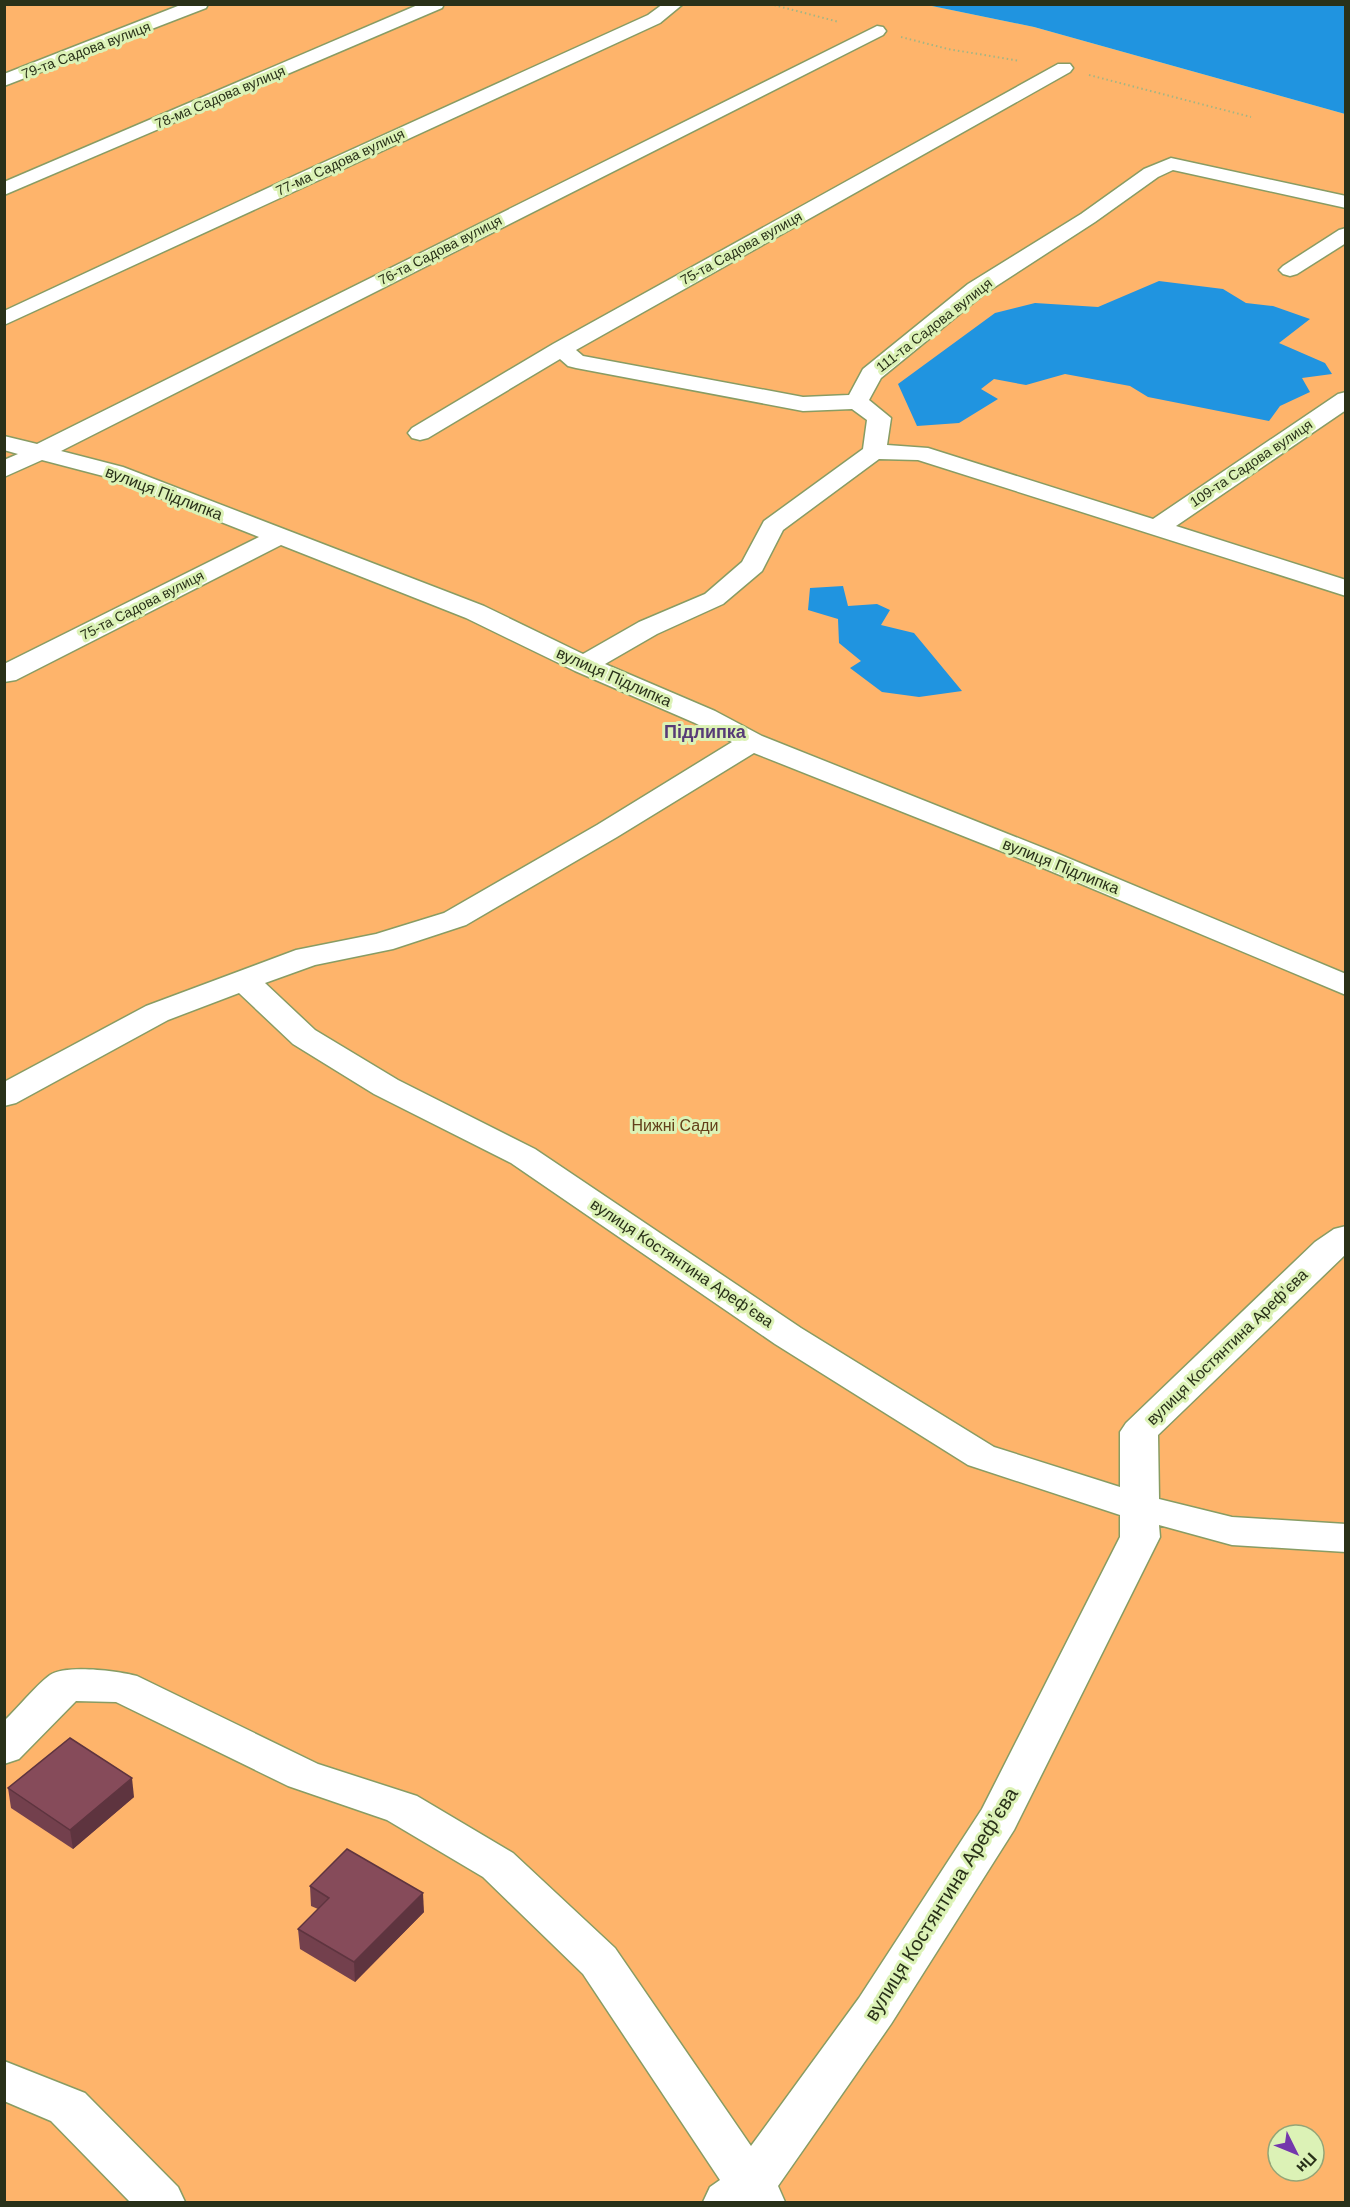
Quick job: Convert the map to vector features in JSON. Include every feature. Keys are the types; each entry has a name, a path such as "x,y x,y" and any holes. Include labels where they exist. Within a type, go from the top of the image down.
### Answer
{"street":[{"name":"79-та Садова вулиця","path":"4,81 200,4"},
{"name":"78-ма Садова вулиця","path":"4,189 436,4"},
{"name":"77-ма Садова вулиця","path":"4,319 305,178 654,19 675,5"},
{"name":"76-та Садова вулиця","path":"4,470 42,453 564,187 877,31"},
{"name":"75-та Садова вулиця","path":"420,433 561,349 1064,68"},
{"name":"111-та Садова вулиця","path":"857,402 871,374 976,290 1088,218 1151,173 1171,164 1346,202"},
{"path":"1290,270 1346,234"},
{"path":"561,349 576,361 803,404 857,402 879,418 874,452"},
{"name":"109-та Садова вулиця","path":"1156,528 1346,399"},
{"path":"4,443 42,453"},
{"path":"584,665 648,628 714,599 753,566 773,526 874,452 920,453 1346,588"},
{"name":"вулиця Підлипка","path":"42,453 115,472 475,612 584,665 705,717 752,742 1056,864 1346,986"},
{"name":"75-та Садова вулиця","path":"6,674 278,537"},
{"path":"4,1096 157,1013 307,957 382,942 455,919 607,831 752,742"},
{"name":"вулиця Костянтина Арефʼєва","path":"244,981 304,1036 386,1086 523,1156 788,1335 981,1456 1140,1507 1232,1531 1346,1538"},
{"name":"вулиця Костянтина Арефʼєва","path":"4,1748 66,1684 122,1688 303,1775 402,1808 498,1865 599,1961 746,2197 875,2011 999,1818 1140,1537 1139,1432 1327,1250 1346,1237"},
{"path":"4,2080 68,2107 161,2202"}],"path":[{"path":"770,4 948,49 1064,68 1251,117"}],"green space":[{"name":"Нижні Сади","path":"5,5 927,5 1034,27 1345,114 1345,2202 5,2202"}],"water":[{"path":"927,5 1345,5 1345,114 1034,27"},
{"path":"1159,281 1223,289 1246,303 1273,306 1310,319 1279,343 1325,363 1332,374 1302,378 1310,392 1280,406 1269,421 1148,397 1130,386 1065,374 1026,385 994,379 981,389 998,399 959,423 917,426 898,384 995,313 1035,303 1098,307"},
{"path":"843,586 848,606 877,604 890,610 881,625 914,633 962,691 919,697 882,692 850,668 861,661 839,643 838,619 808,610 810,588"}],"building":[{"path":"70,1738 132,1778 70,1830 8,1788"},
{"path":"347,1849 423,1893 354,1962 298,1929 329,1898 310,1886"}],"district":[{"name":"Підлипка","path":"705,732"}]}
